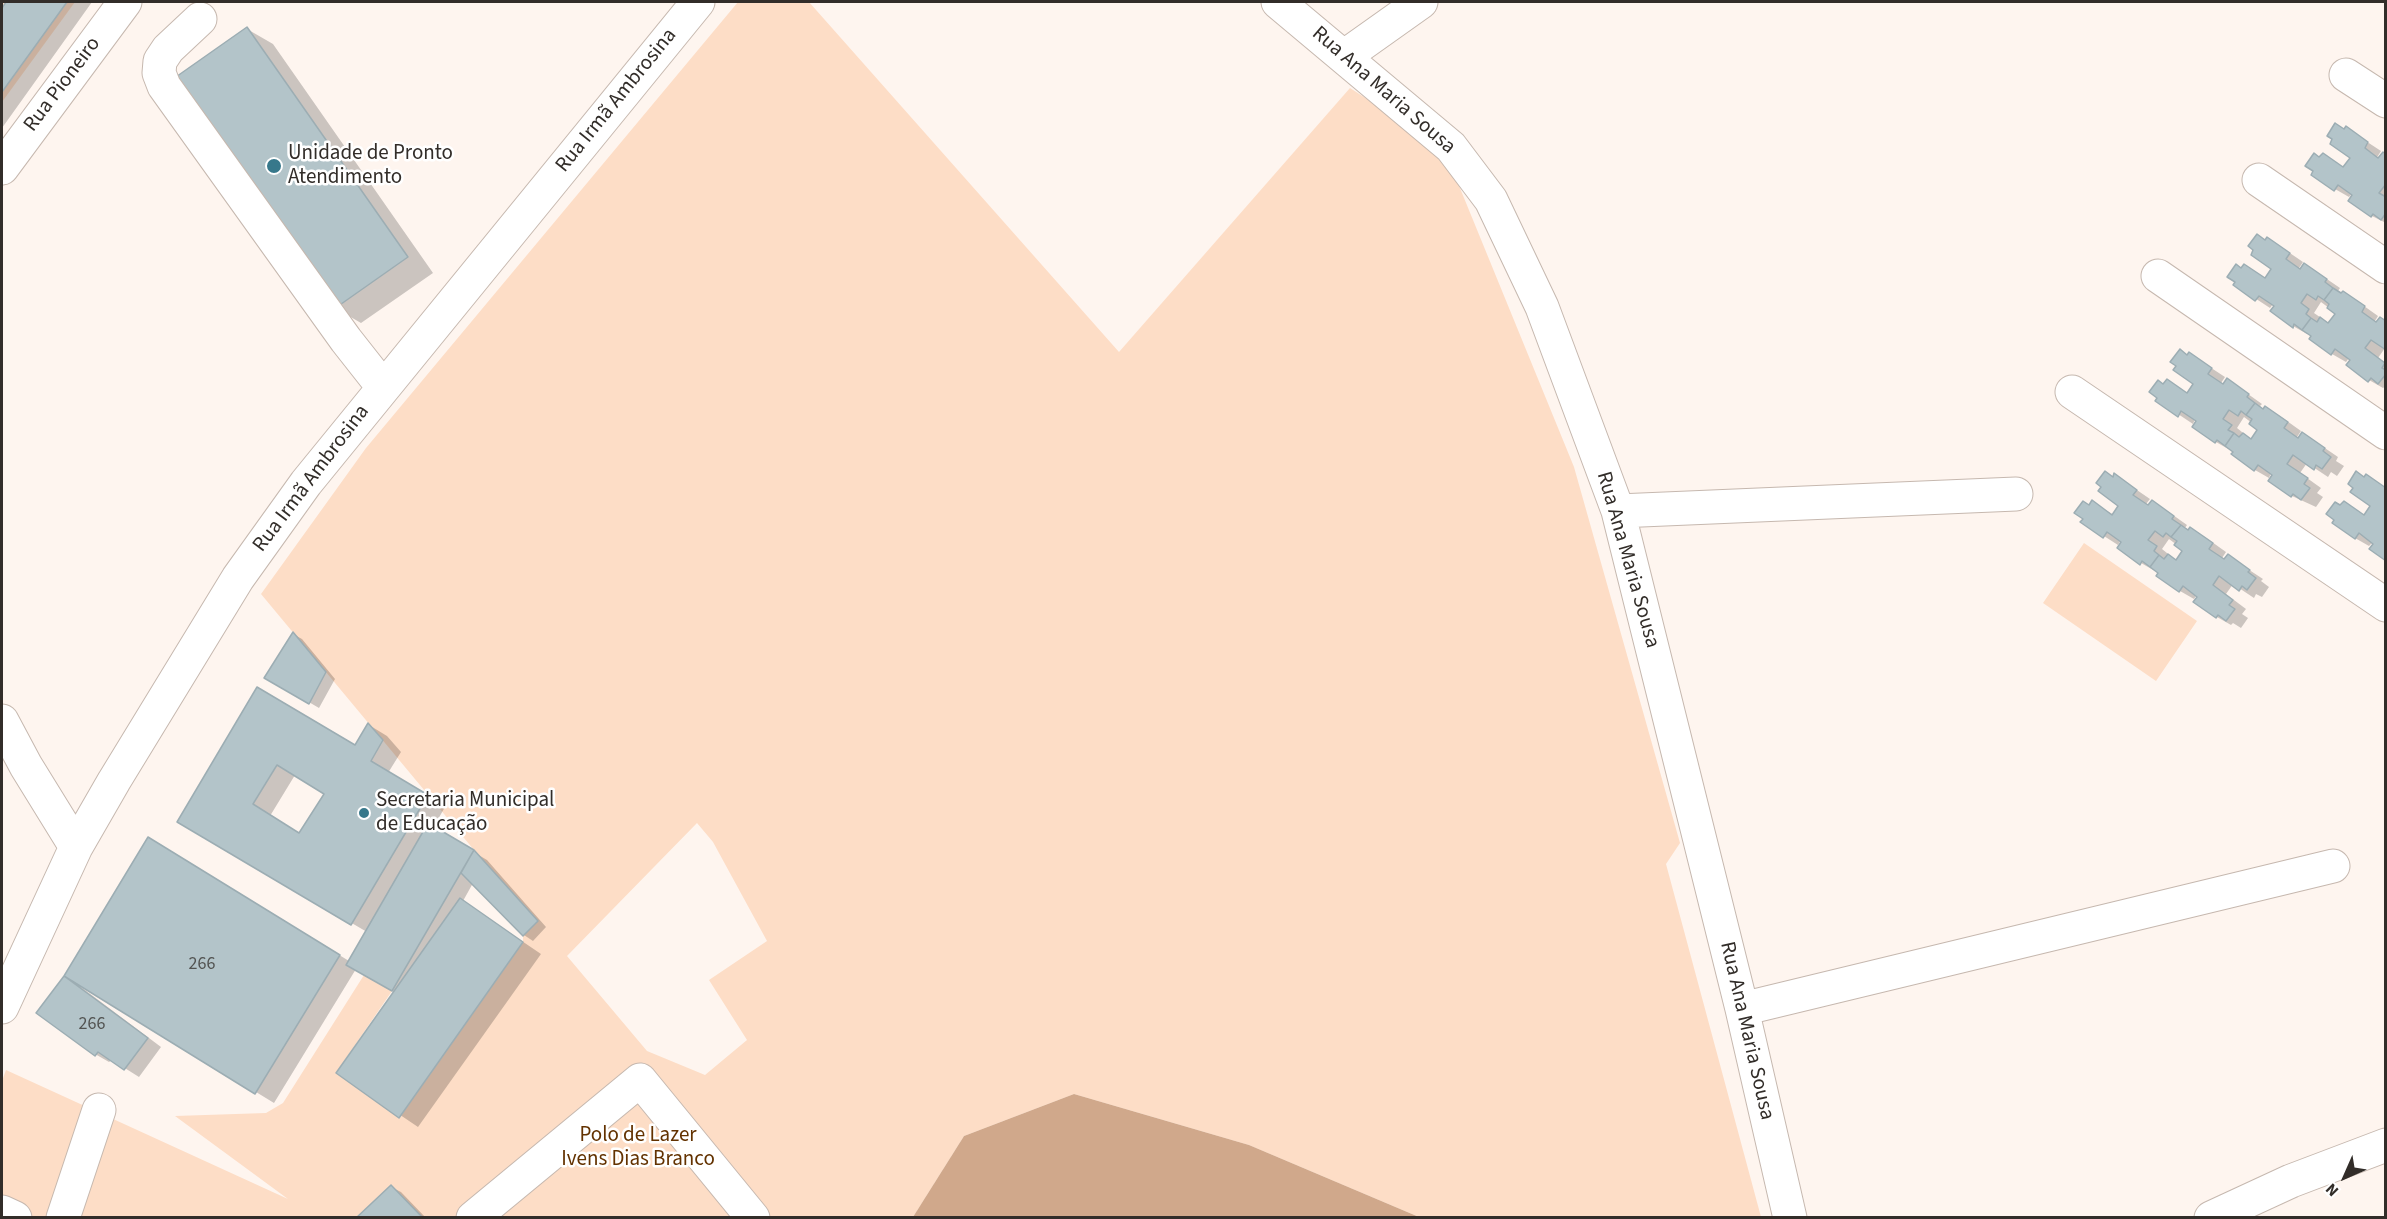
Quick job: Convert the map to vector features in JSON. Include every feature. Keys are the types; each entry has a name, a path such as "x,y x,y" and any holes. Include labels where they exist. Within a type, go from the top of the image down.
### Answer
{"street":[{"name":"Rua Pioneiro","path":"2,168 125,2"},
{"name":"Rua Irmã Ambrosina","path":"2,1006 76,847 238,579 306,483 698,2"},
{"name":"Rua Ana Maria Sousa","path":"1278,2 1451,147 1491,200 1542,307 1618,511 1742,1009 1790,1218"},
{"path":"1345,56 1421,2"},
{"path":"200,19 168,48 160,61 159,73 164,86 346,340 383,387"},
{"path":"2346,75 2385,101"},
{"path":"2259,180 2385,267"},
{"path":"2158,276 2385,433"},
{"path":"2072,392 2385,605"},
{"path":"1618,511 2016,494"},
{"path":"2,721 26,766 76,847"},
{"path":"1742,1009 2333,866"},
{"path":"472,1218 640,1080 753,1218"},
{"path":"63,1218 99,1110"},
{"path":"2211,1218 2291,1181 2385,1145"},
{"path":"2,1212 15,1218"}],"green space":[{"path":"2,2 75,2 2,102"},
{"name":"Polo de Lazer Ivens Dias Branco","path":"738,2 809,2 1119,352 1350,88 1444,149 1574,467 1680,843 1666,864 1761,1217 1419,1217 1249,1145 1074,1094 964,1136 913,1217 2,1217 2,1081 6,1070 288,1199 175,1116 266,1113 283,1103 364,975 392,991 336,1073 400,1117 523,942 523,936 538,921 474,850 261,594 366,448","holes":["697,823 713,842 767,941 709,980 747,1040 705,1075 647,1051 567,956"]},
{"path":"2084,543 2197,621 2156,681 2043,603"}],"shaded area":[{"path":"1074,1094 1249,1145 1419,1217 913,1217 964,1136"}],"building":[{"path":"6,2 67,2 2,92 2,8"},
{"path":"247,27 408,257 334,309 173,79"},
{"path":"2335,123 2344,129 2346,126 2368,142 2365,148 2378,158 2383,152 2386,154 2386,184 2379,193 2386,197 2386,213 2381,220 2373,214 2371,217 2348,201 2352,195 2338,185 2334,191 2311,175 2313,171 2305,166 2314,153 2319,157 2323,153 2343,167 2350,158 2330,144 2332,139 2327,136"},
{"path":"2257,234 2265,240 2267,237 2290,253 2286,259 2300,269 2304,263 2327,279 2325,282 2333,288 2324,300 2318,296 2316,300 2307,294 2301,303 2309,309 2306,314 2311,318 2302,330 2294,324 2293,328 2270,311 2274,306 2259,296 2255,301 2233,285 2235,282 2227,277 2236,264 2241,268 2244,264 2265,278 2271,269 2251,255 2253,250 2248,246"},
{"path":"2333,288 2341,293 2343,291 2365,306 2362,312 2376,322 2380,317 2386,321 2386,350 2371,340 2365,348 2385,363 2382,368 2386,370 2386,374 2378,384 2371,378 2368,382 2346,365 2350,360 2335,349 2331,355 2309,339 2311,336 2302,330 2311,318 2317,322 2320,317 2328,323 2335,314 2327,308 2329,304 2324,300"},
{"path":"2180,349 2187,355 2189,352 2212,368 2208,374 2223,384 2227,378 2249,394 2247,397 2255,403 2246,415 2241,411 2238,416 2229,410 2223,419 2232,425 2228,430 2234,433 2225,446 2217,440 2215,443 2192,427 2196,421 2181,411 2178,417 2155,401 2157,398 2149,392 2158,380 2163,384 2167,379 2187,393 2193,384 2173,370 2176,366 2170,362"},
{"path":"2255,403 2263,409 2265,406 2288,422 2284,428 2298,438 2302,432 2325,448 2323,451 2331,457 2322,469 2316,465 2314,470 2293,455 2287,464 2308,478 2304,484 2310,488 2301,500 2293,494 2291,497 2268,481 2272,475 2258,465 2254,471 2231,454 2233,452 2225,446 2234,433 2239,437 2243,433 2251,439 2257,430 2249,424 2252,419 2246,415"},
{"path":"2105,471 2113,477 2114,473 2137,490 2133,495 2148,505 2152,500 2174,516 2172,519 2181,525 2171,537 2166,533 2163,537 2155,531 2148,540 2157,546 2154,551 2159,555 2150,567 2142,561 2140,565 2117,548 2121,542 2107,532 2103,538 2080,522 2083,519 2074,513 2083,501 2089,505 2092,500 2112,515 2118,506 2098,491 2101,487 2096,483"},
{"path":"2356,471 2364,477 2366,474 2386,488 2386,561 2369,549 2373,544 2359,533 2355,539 2332,523 2334,520 2326,514 2335,502 2340,505 2344,501 2364,515 2370,506 2350,492 2353,488 2348,484"},
{"path":"2181,525 2188,530 2190,527 2213,543 2209,549 2224,559 2228,554 2250,570 2248,572 2256,578 2247,590 2242,586 2239,591 2219,576 2213,585 2233,600 2229,605 2235,609 2226,621 2218,615 2216,618 2193,602 2197,597 2183,586 2179,592 2156,576 2158,573 2150,567 2159,555 2164,559 2168,554 2176,560 2182,551 2174,545 2177,541 2171,537"},
{"path":"293,632 326,672 309,704 264,678"},
{"name":"Secretaria Municipal de Educação","path":"257,687 355,745 368,723 383,740 371,761 428,795 351,925 177,822","holes":["277,765 324,794 299,833 253,804"]},
{"path":"428,823 474,850 392,991 346,965"},
{"path":"148,837 340,955 255,1094 64,976"},
{"path":"474,850 538,921 523,936 461,873"},
{"path":"460,898 523,942 399,1118 336,1073"},
{"path":"64,976 148,1038 124,1070 98,1052 95,1056 36,1013"},
{"path":"391,1185 423,1218 356,1218"}],"place":[{"name":"Unidade de Pronto Atendimento","path":"274,166"},
{"name":"Secretaria Municipal de Educação","path":"364,813"}]}
